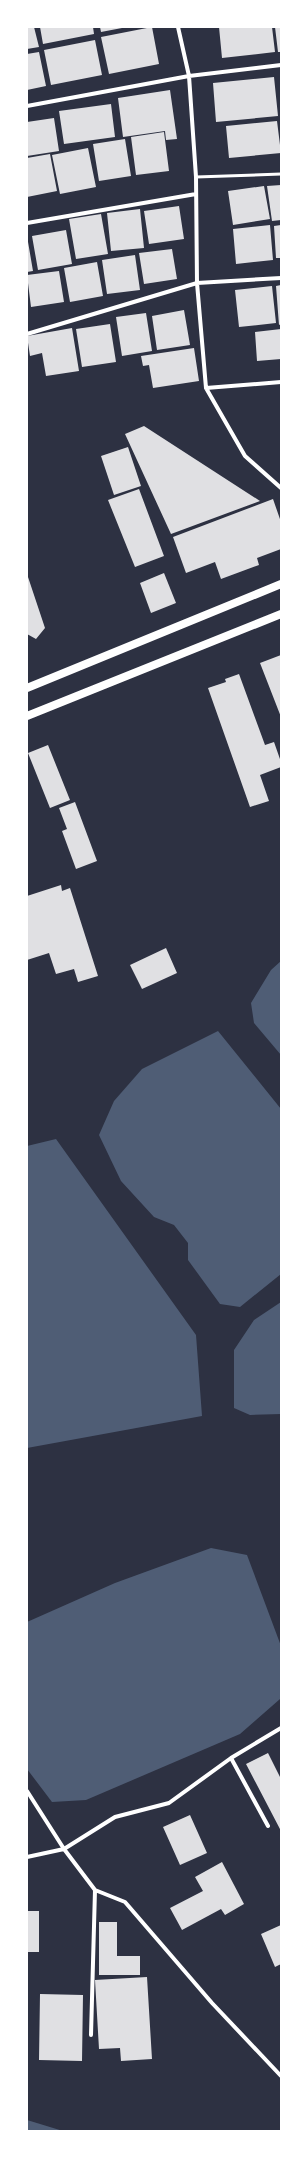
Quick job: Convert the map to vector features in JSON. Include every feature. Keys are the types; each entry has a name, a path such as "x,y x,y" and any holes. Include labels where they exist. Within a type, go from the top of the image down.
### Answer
{"main road":[{"path":"27,688 281,584"},
{"path":"27,716 281,614"}],"street":[{"path":"178,27 189,76 196,177 197,283 206,388 244,456 281,488"},
{"path":"27,106 189,76 281,65"},
{"path":"27,223 196,194"},
{"path":"27,334 197,283 281,278"},
{"path":"206,388 281,382"},
{"path":"27,1857 64,1849 115,1817 169,1803 231,1758 281,1728"},
{"path":"231,1758 268,1826"},
{"path":"27,1791 64,1849 95,1890 124,1902 212,2003 281,2076"},
{"path":"91,2035 95,1890"}],"lane":[{"path":"196,177 281,174"}],"water":[{"path":"281,961 281,1055 254,1023 251,1003 271,970"},
{"path":"218,1031 281,1109 281,1274 240,1307 220,1304 188,1260 188,1243 174,1225 154,1217 121,1181 99,1135 114,1101 142,1069"},
{"path":"56,1139 196,1335 202,1416 27,1448 27,1146"},
{"path":"281,1302 281,1414 250,1415 234,1408 234,1350 254,1320"},
{"path":"211,1548 247,1555 281,1646 280,1699 240,1734 86,1800 52,1802 27,1769 27,1622 115,1583"},
{"path":"27,2120 63,2131 27,2131"}],"building":[{"path":"27,27 34,27 39,47 27,49"},
{"path":"40,27 93,27 94,34 43,44"},
{"path":"100,27 122,27 122,28 101,32"},
{"path":"152,27 159,64 109,74 101,37"},
{"path":"219,27 272,27 275,52 222,58"},
{"path":"275,27 281,27 281,52 278,52"},
{"path":"95,40 102,75 51,85 44,50"},
{"path":"39,52 46,86 27,90 27,54"},
{"path":"274,77 278,116 216,122 213,83"},
{"path":"170,90 177,139 166,140 165,131 123,137 118,98"},
{"path":"111,104 115,137 64,144 59,111"},
{"path":"54,118 59,151 27,156 27,122"},
{"path":"277,121 281,153 229,158 226,126"},
{"path":"164,132 169,171 136,175 131,137"},
{"path":"125,139 131,176 99,181 93,144"},
{"path":"88,148 96,187 60,194 52,155"},
{"path":"50,154 57,191 27,197 27,158"},
{"path":"281,185 281,220 272,221 267,186"},
{"path":"264,186 270,219 233,225 228,191"},
{"path":"179,206 184,239 149,244 144,211"},
{"path":"140,209 144,248 111,251 107,213"},
{"path":"101,214 108,254 76,259 69,219"},
{"path":"270,225 273,260 236,264 233,229"},
{"path":"281,225 281,258 276,258 274,226"},
{"path":"66,230 72,264 38,270 32,236"},
{"path":"27,236 33,271 27,272"},
{"path":"172,249 177,279 144,284 139,253"},
{"path":"135,255 140,290 107,294 102,260"},
{"path":"97,262 103,296 70,302 64,268"},
{"path":"59,271 64,302 31,307 27,275"},
{"path":"281,285 281,324 279,325 276,286"},
{"path":"272,286 276,323 239,327 235,290"},
{"path":"184,310 190,345 157,350 152,316"},
{"path":"146,313 152,351 122,356 116,317"},
{"path":"110,324 116,362 82,367 76,329"},
{"path":"72,328 79,371 46,376 42,353 30,356 27,336"},
{"path":"281,329 281,359 257,361 255,332"},
{"path":"194,348 199,381 153,388 149,365 143,366 141,356"},
{"path":"144,426 260,501 171,534 125,434"},
{"path":"128,447 141,486 114,495 101,456"},
{"path":"139,489 164,556 135,567 108,500"},
{"path":"273,499 281,522 281,549 257,558 259,565 221,579 215,562 186,573 173,537"},
{"path":"164,573 176,603 151,613 140,583"},
{"path":"27,574 45,628 36,639 27,634"},
{"path":"281,655 281,717 260,663"},
{"path":"239,674 265,745 274,742 281,762 281,767 260,775 269,801 250,807 208,688 226,682 225,679"},
{"path":"48,745 70,800 50,808 28,753"},
{"path":"75,802 97,861 76,869 62,831 67,829 59,808"},
{"path":"61,885 62,891 70,888 98,976 78,982 74,969 56,974 49,953 27,960 27,896"},
{"path":"166,948 177,973 142,989 130,965"},
{"path":"268,1753 281,1779 281,1831 246,1764"},
{"path":"190,1815 207,1853 180,1865 163,1827"},
{"path":"222,1862 244,1904 225,1915 221,1909 182,1930 170,1908 203,1891 195,1877"},
{"path":"27,1911 39,1911 39,1952 27,1952"},
{"path":"99,1922 117,1922 117,1956 140,1956 140,1975 99,1975"},
{"path":"281,1925 281,1964 275,1967 261,1934"},
{"path":"147,1977 152,2059 121,2061 120,2048 99,2049 95,1980"},
{"path":"40,1994 83,1995 82,2061 39,2060"}]}
